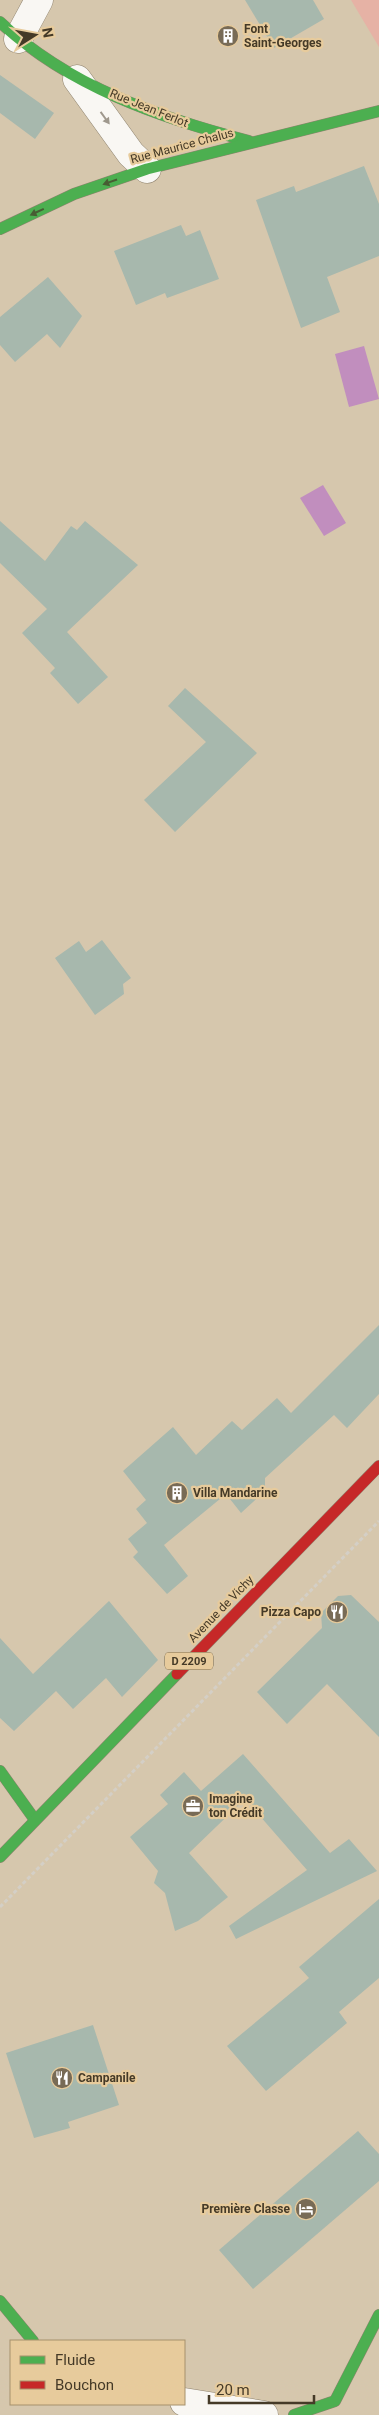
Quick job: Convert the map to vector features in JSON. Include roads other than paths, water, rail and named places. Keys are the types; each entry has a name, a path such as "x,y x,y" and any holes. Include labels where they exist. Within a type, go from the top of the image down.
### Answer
{"street":[{"name":"Rue Jean Ferlot","path":"39,0 9,30 77,79 184,124 251,142"},
{"name":"Rue Jean Ferlot","path":"77,79 131,154 147,169"},
{"name":"Rue Maurice Chalus","path":"0,229 74,194 147,169 379,111"},
{"name":"Avenue de Vichy","path":"0,1857 379,1466"},
{"path":"0,1771 35,1820"},
{"path":"0,2302 32,2340"},
{"path":"294,2415 335,2401 379,2315"},
{"path":"185,2406 264,2415"}],"place":[{"name":"Font Saint-Georges","path":"228,36"},
{"name":"Villa Mandarine","path":"177,1493"},
{"name":"Pizza Capo","path":"337,1612"},
{"name":"Imagine ton Crédit","path":"193,1806"},
{"name":"Campanile","path":"62,2078"},
{"name":"Première Classe","path":"306,2209"}]}
